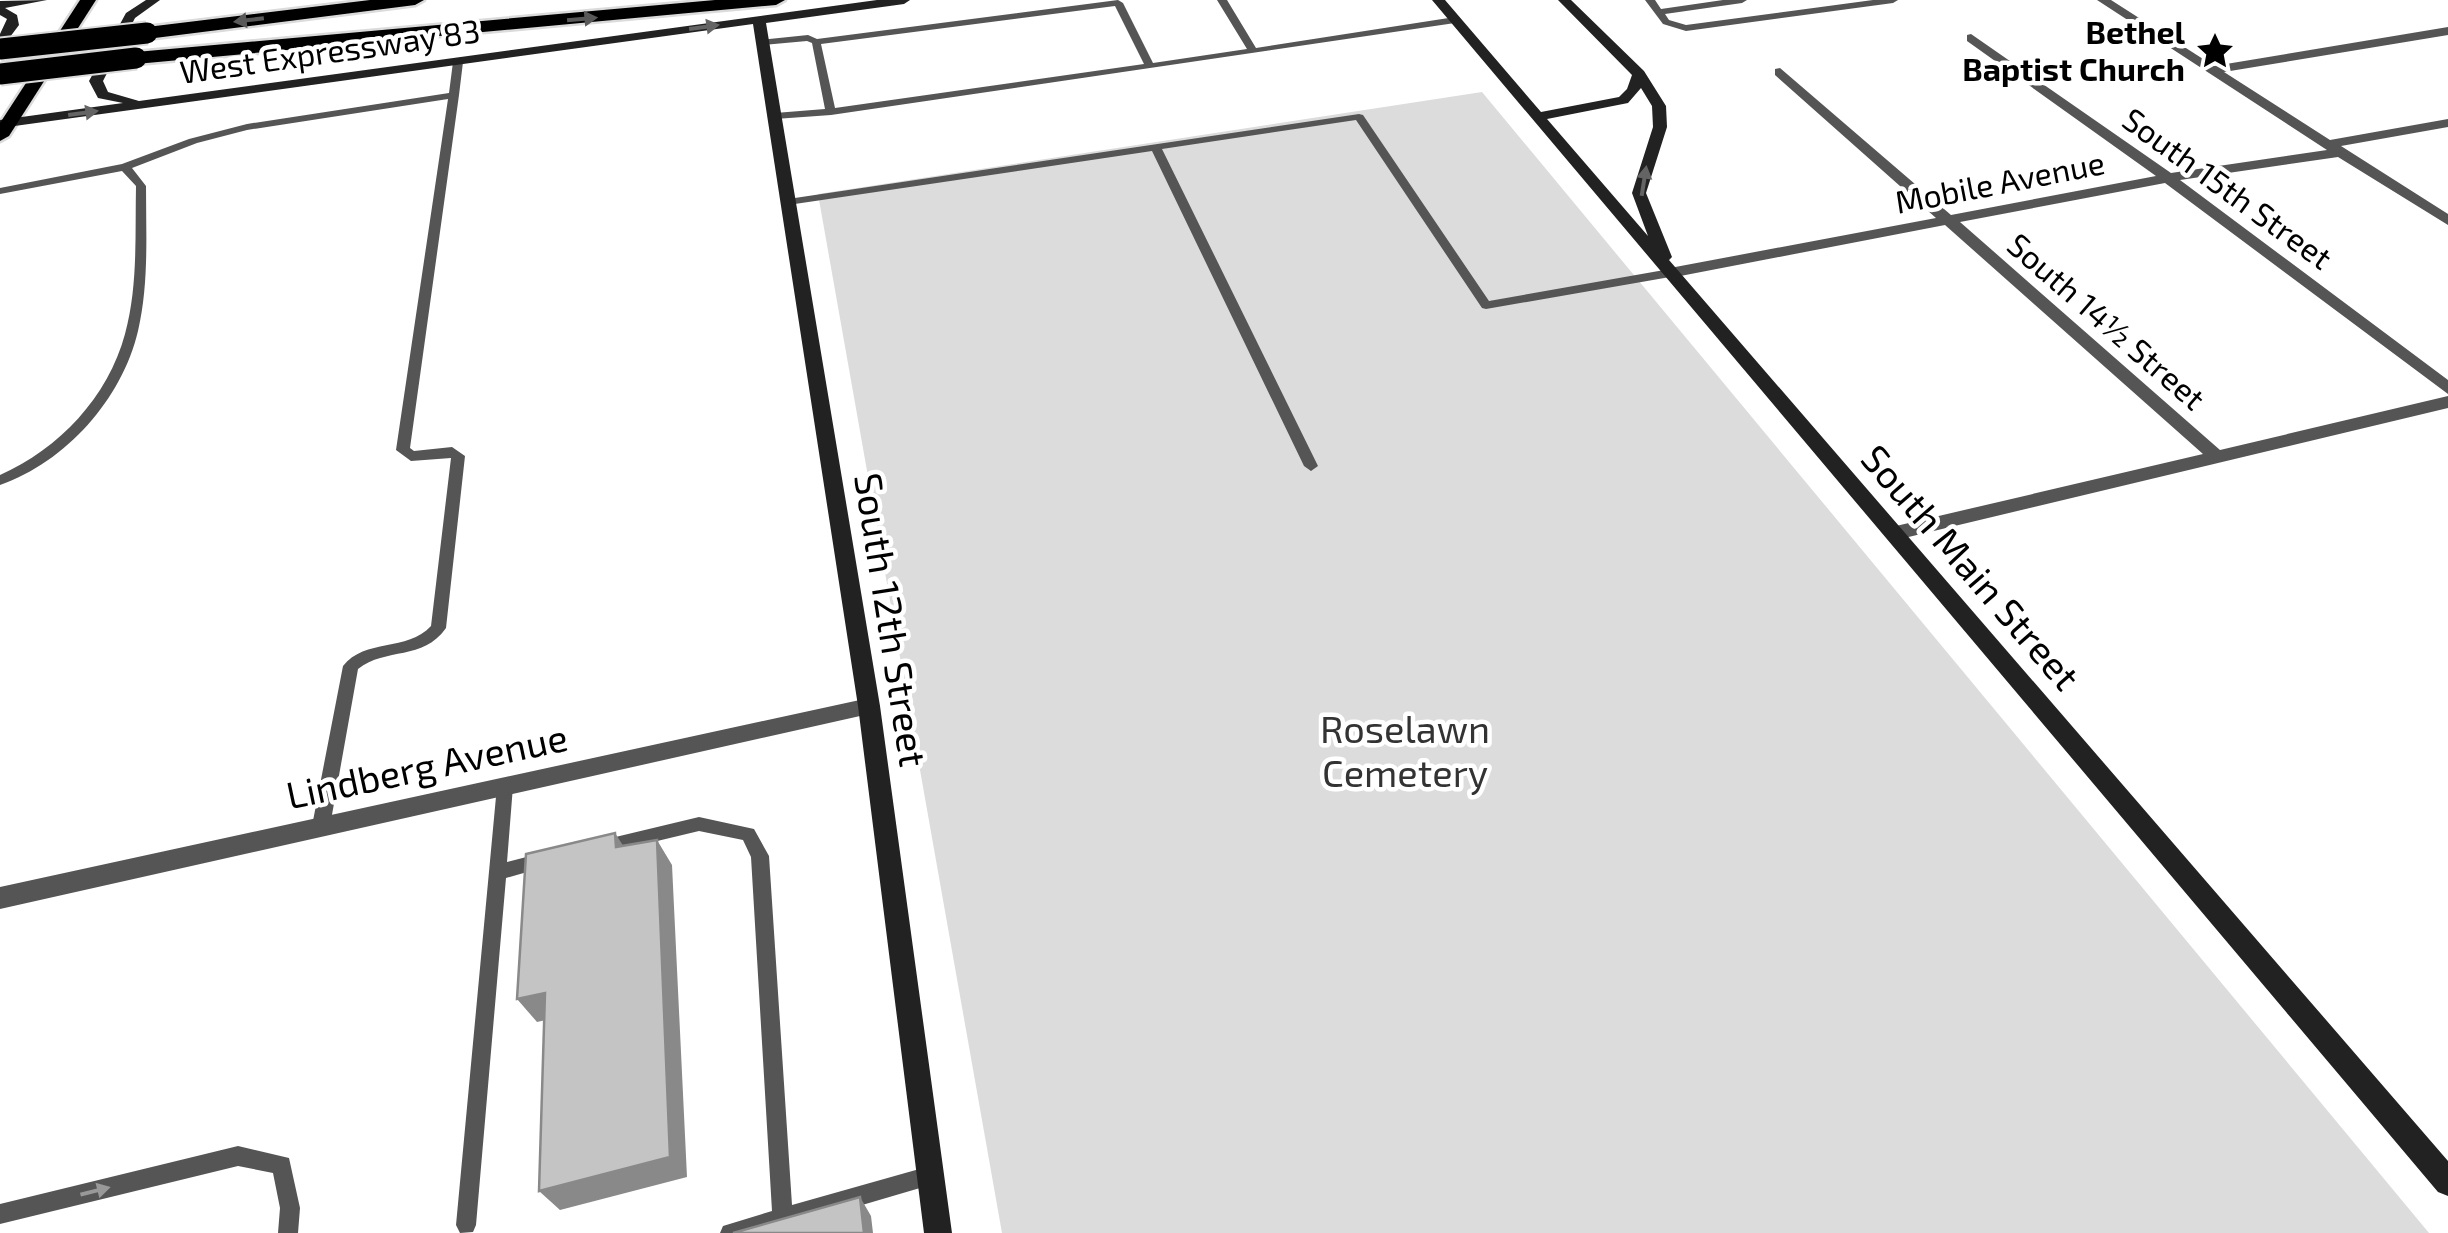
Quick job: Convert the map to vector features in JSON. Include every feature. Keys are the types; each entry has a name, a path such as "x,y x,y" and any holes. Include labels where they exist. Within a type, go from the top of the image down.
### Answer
{"highway":[{"path":"316,12 386,0"},
{"path":"0,50 415,0"},
{"path":"0,74 586,0"},
{"path":"136,58 776,0"}],"main road":[{"path":"2,128 88,0"}],"street":[{"path":"0,8 41,0"},
{"path":"154,0 130,16 96,82 103,95 159,103"},
{"name":"West Expressway 83","path":"2,128 904,0"},
{"name":"South Main Street","path":"1438,0 2448,1182"},
{"path":"1564,0 1639,74 1660,106 1660,127 1639,193 1670,272"},
{"path":"2106,0 2448,221"},
{"path":"0,8 13,18 0,42"},
{"name":"South 12th Street","path":"759,20 870,706 938,1233"},
{"path":"2212,70 2448,31"},
{"name":"South 15th Street","path":"1971,38 2168,178 2448,388"},
{"name":"South 14½ Street","path":"1780,72 2215,455"},
{"path":"1538,117 1623,100 1634,91 1639,74"},
{"name":"Mobile Avenue","path":"1670,272 2335,148 2448,122"},
{"path":"1896,533 2448,402"},
{"name":"Lindberg Avenue","path":"0,898 870,706"}],"lane":[{"path":"1222,0 1253,51"},
{"path":"1650,0 1666,22 1686,28 1893,0"},
{"path":"1658,12 1742,0"},
{"path":"763,42 808,38 816,42 1118,2 1150,66"},
{"path":"775,116 830,112 1455,20"},
{"path":"816,42 830,112"},
{"path":"321,826 352,666 371,654 426,641 438,628 458,456 442,452 411,456 403,450 458,62"},
{"path":"0,191 126,168 192,141 248,127 454,96"},
{"path":"788,202 1359,118 1486,305 1670,272"},
{"path":"1156,148 1311,466"},
{"path":"0,480 21,473 80,422 106,393 131,334 141,186 126,168"},
{"path":"466,1225 504,786"},
{"path":"497,872 699,824 748,834 760,856 782,1218"},
{"path":"0,1214 238,1156 282,1165 290,1208 288,1233"},
{"path":"730,1233 930,1176"}],"green space":[{"name":"Roselawn Cemetery","path":"1482,92 2429,1233 1002,1233 818,194"}],"building":[{"path":"615,833 616,847 657,840 670,1157 539,1191 545,993 517,999 526,854"},
{"path":"860,1197 864,1233 733,1233"}],"place":[{"name":"Bethel Baptist Church","path":"2215,51"}]}
